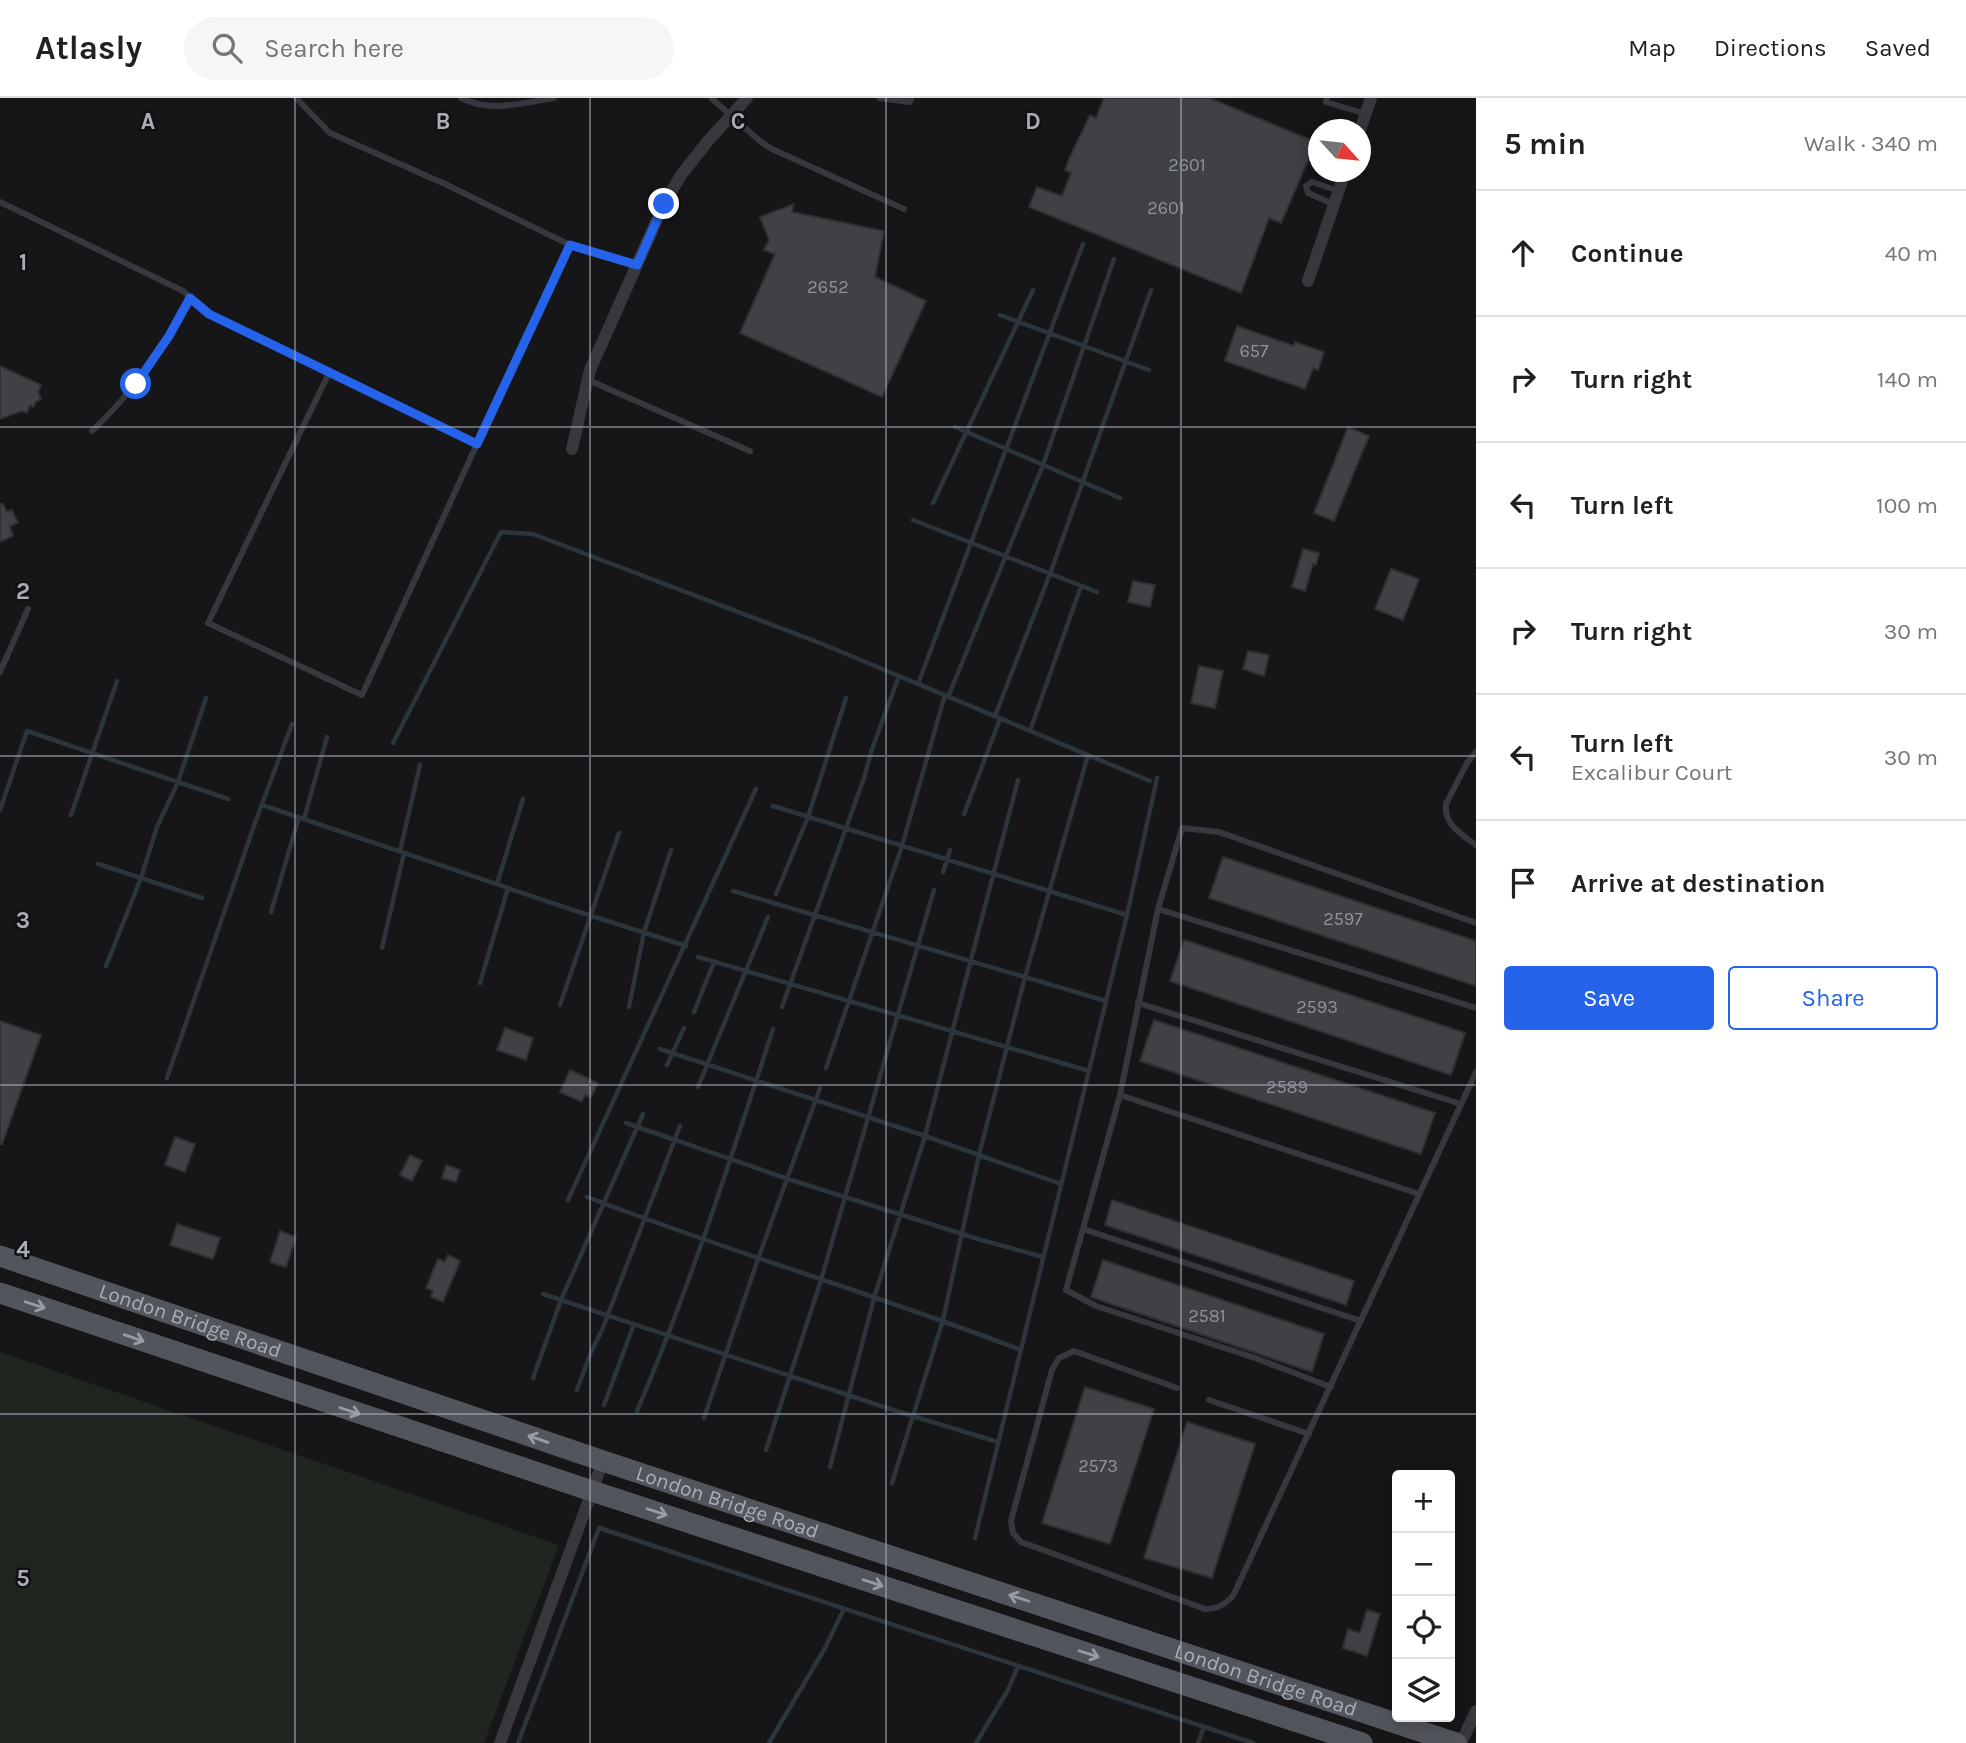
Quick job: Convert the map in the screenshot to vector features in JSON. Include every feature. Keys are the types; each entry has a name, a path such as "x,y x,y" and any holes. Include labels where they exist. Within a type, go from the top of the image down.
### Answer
{"main road":[{"name":"London Bridge Road","path":"0,1256 603,1461 1456,1743"},
{"path":"70,1317 80,1283"},
{"name":"London Bridge Road","path":"0,1293 592,1491 1362,1743"}],"street":[{"path":"572,449 588,380 664,204 681,176 747,98"},
{"path":"1364,119 1371,98"},
{"path":"1308,281 1342,182"},
{"path":"500,1743 603,1461"},
{"path":"1461,1743 1476,1711"}],"lane":[{"path":"296,98 330,133 445,184 570,245 637,265"},
{"path":"461,98 475,105 500,107 554,98"},
{"path":"710,98 772,149 904,209"},
{"path":"879,98 910,102 911,98"},
{"path":"1327,98 1326,102 1366,114"},
{"path":"1334,204 1308,193 1306,186 1312,182 1339,191"},
{"path":"0,202 183,291 209,314 477,444"},
{"path":"329,373 208,623 362,695 570,245"},
{"path":"92,431 136,384 169,336 190,298"},
{"path":"588,380 750,451"},
{"path":"0,672 29,609"},
{"path":"1476,752 1467,763 1446,804 1453,827 1476,845"},
{"path":"1331,1387 1255,1358 1096,1306 1066,1290 1120,1095 1158,909 1182,828 1219,832 1476,923"},
{"path":"1158,909 1476,1008"},
{"path":"1138,1003 1461,1104"},
{"path":"1177,1388 1074,1351 1059,1358 1052,1370 1011,1521 1013,1533 1021,1542 1205,1609 1216,1609 1233,1596 1476,1072"},
{"path":"1120,1095 1419,1194"},
{"path":"1083,1228 1360,1321"},
{"path":"1209,1399 1309,1434"}],"shaded area":[{"path":"0,1352 559,1545 484,1743 0,1743"}],"building":[{"path":"1104,98 1209,98 1308,139 1308,161 1281,223 1269,218 1241,293 1029,207 1037,187 1062,196 1071,173 1065,170 1070,157 1090,115 1096,118"},
{"path":"794,204 792,212 884,231 875,277 926,301 882,397 740,333 775,254 764,250 769,240 760,217"},
{"path":"1237,326 1294,346 1295,342 1324,352 1318,370 1313,368 1305,389 1225,361"},
{"path":"0,366 41,385 38,392 41,399 33,407 30,405 27,413 22,411 0,419"},
{"path":"1348,427 1369,436 1334,521 1314,513"},
{"path":"0,504 3,504 7,512 12,510 18,523 10,526 13,536 0,542"},
{"path":"1303,549 1319,553 1305,591 1292,587"},
{"path":"1391,569 1419,579 1403,620 1375,609"},
{"path":"1133,581 1155,585 1150,607 1128,602"},
{"path":"1248,651 1269,655 1264,676 1243,669"},
{"path":"1199,666 1223,671 1215,708 1191,703"},
{"path":"1223,857 1476,941 1476,986 1209,898"},
{"path":"1184,940 1465,1033 1451,1075 1170,981"},
{"path":"1154,1020 1435,1113 1421,1154 1140,1061"},
{"path":"0,1021 41,1035 2,1144 0,1144"},
{"path":"505,1028 533,1038 526,1060 497,1050"},
{"path":"570,1070 598,1083 591,1098 585,1095 582,1102 560,1092"},
{"path":"175,1137 195,1144 185,1172 165,1165"},
{"path":"410,1155 422,1161 412,1181 400,1175"},
{"path":"446,1165 460,1170 456,1182 442,1178"},
{"path":"1112,1200 1354,1281 1346,1305 1105,1225"},
{"path":"177,1224 220,1238 213,1259 170,1245"},
{"path":"280,1231 296,1237 286,1267 270,1262"},
{"path":"448,1255 460,1261 443,1302 431,1297 433,1291 426,1288 438,1259 445,1262"},
{"path":"1103,1260 1324,1334 1312,1372 1091,1297"},
{"path":"1085,1387 1154,1409 1110,1544 1042,1523"},
{"path":"1187,1422 1255,1444 1212,1578 1144,1558"},
{"path":"1367,1610 1380,1614 1367,1656 1343,1648 1348,1629 1360,1633"}],"waterway":[{"path":"918,684 1083,244"},
{"path":"948,697 1043,465 1114,259"},
{"path":"933,503 1033,290"},
{"path":"995,716 1050,574 1151,290"},
{"path":"1000,315 1149,370"},
{"path":"955,427 1120,498"},
{"path":"913,520 1097,592"},
{"path":"393,743 501,532 533,534 820,643 1150,781"},
{"path":"1030,731 1081,586"},
{"path":"782,1007 899,676"},
{"path":"71,815 117,681"},
{"path":"826,1068 902,846 945,695"},
{"path":"106,966 141,878 157,827 178,782 206,698"},
{"path":"776,894 808,817 846,698"},
{"path":"964,814 1000,719"},
{"path":"167,1078 292,724"},
{"path":"0,810 27,731 228,799"},
{"path":"304,819 327,737"},
{"path":"892,1483 943,1320 979,1155 1025,977 1088,755"},
{"path":"400,851 420,765"},
{"path":"773,806 1127,915 1157,778"},
{"path":"830,1467 874,1298 925,1136 1018,780"},
{"path":"568,1200 756,789"},
{"path":"497,884 523,799"},
{"path":"262,805 686,946"},
{"path":"271,912 299,817"},
{"path":"560,1005 619,833"},
{"path":"629,1007 644,932 671,850"},
{"path":"943,872 950,850"},
{"path":"382,948 404,853"},
{"path":"98,864 202,898"},
{"path":"480,983 508,888"},
{"path":"766,1450 821,1280 934,890"},
{"path":"733,891 1106,1001"},
{"path":"975,1538 1127,915"},
{"path":"698,1087 768,917"},
{"path":"698,957 1089,1071"},
{"path":"694,1012 714,962"},
{"path":"667,1065 684,1028"},
{"path":"637,1411 692,1270 773,1029"},
{"path":"660,1049 1061,1184"},
{"path":"704,1418 820,1088"},
{"path":"533,1378 561,1300 643,1114"},
{"path":"626,1123 788,1179 1043,1257"},
{"path":"577,1390 680,1126"},
{"path":"587,1197 1021,1350"},
{"path":"543,1294 998,1442"},
{"path":"604,1405 634,1324"},
{"path":"518,1743 599,1528 1253,1743"},
{"path":"769,1743 825,1648 844,1609"},
{"path":"976,1743 1008,1690 1018,1666"},
{"path":"1198,1743 1204,1727"}],"route":[{"path":"136,384 169,336 190,298 209,314 477,444 570,245 637,265 664,204"}]}
